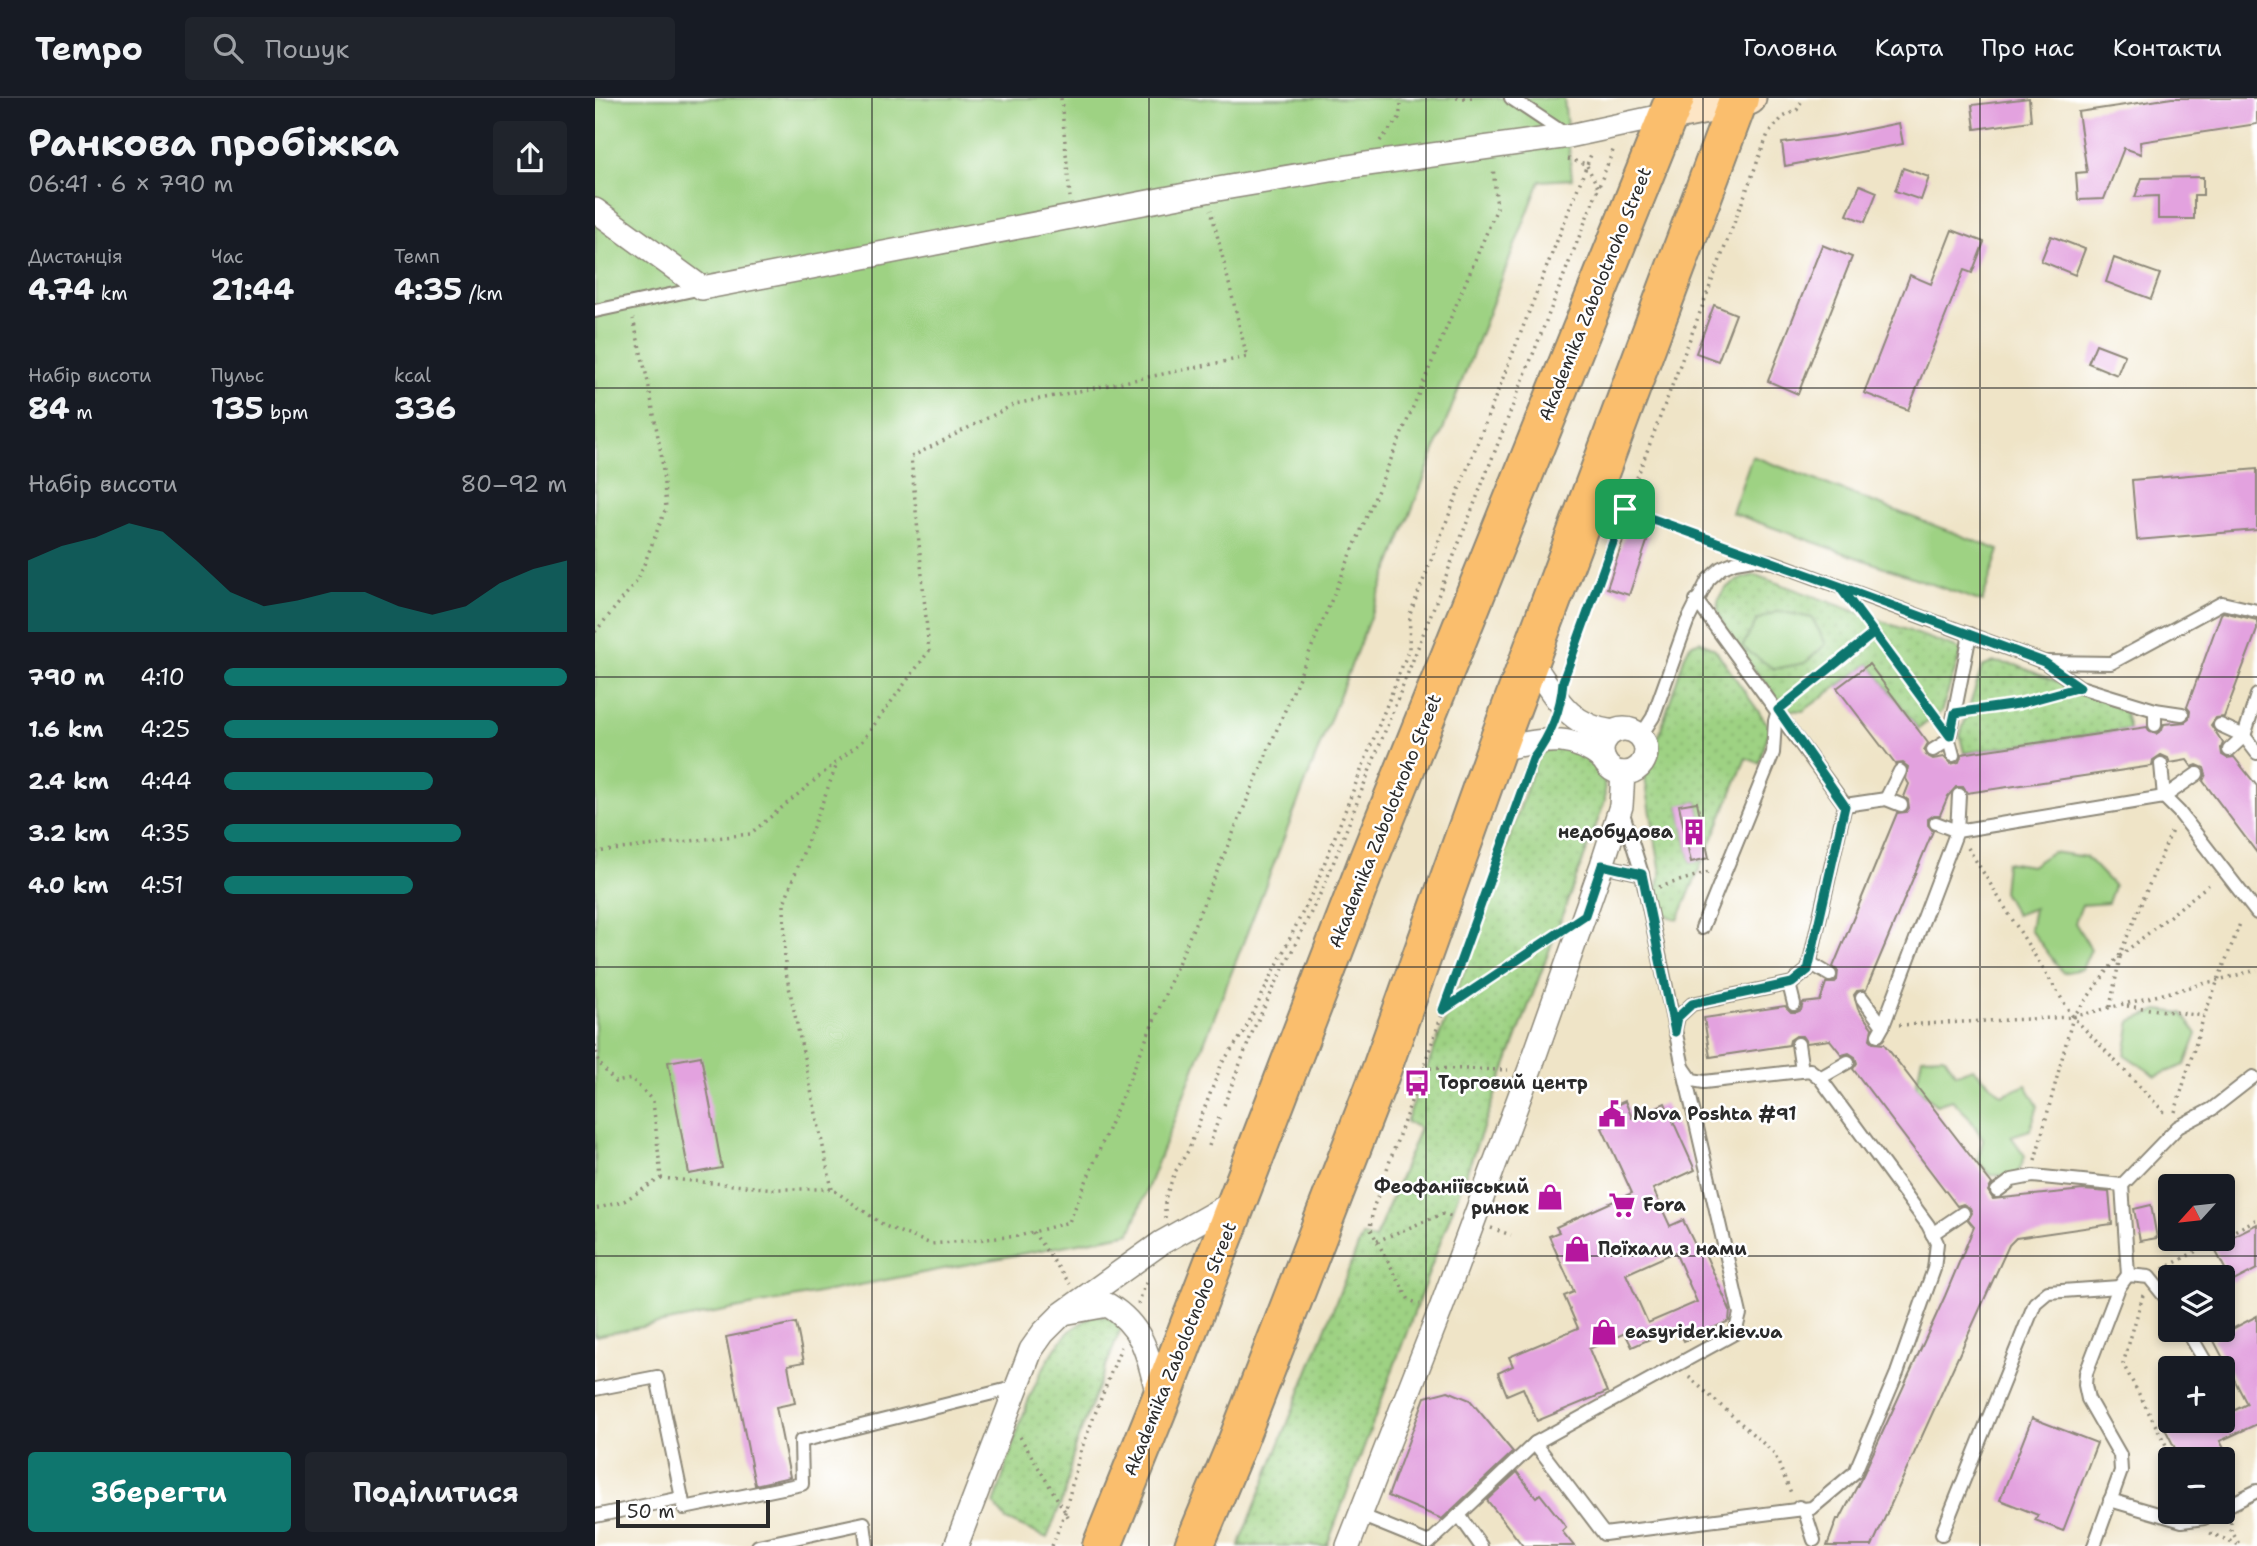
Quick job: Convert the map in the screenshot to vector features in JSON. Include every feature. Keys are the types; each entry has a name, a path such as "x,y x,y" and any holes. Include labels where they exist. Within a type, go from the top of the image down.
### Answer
{"highway":[{"path":"1194,1546 1237,1443 1377,1082 1496,749 1742,99"},
{"name":"Akademika Zabolotnoho Street","path":"1102,1546 1368,861 1671,106"}],"street":[{"path":"595,210 702,288 1360,164 1569,136 1616,126 1671,106 1742,99"},
{"path":"1496,749 1547,741 1568,741 1583,744 1614,766 1637,768 1645,757 1644,743 1627,729 1613,732 1584,725 1571,716 1530,660"},
{"path":"1348,1546 1473,1223 1602,865 1621,806 1614,766 1602,749 1603,742 1613,732"},
{"path":"955,1546 1031,1350 1043,1333 1072,1307 1161,1243 1239,1199"},
{"path":"1072,1307 1108,1305 1131,1323 1146,1351 1160,1402"}],"lane":[{"path":"1511,98 1569,136"},
{"path":"595,311 702,288"},
{"path":"1640,737 1653,717 1696,600 1708,580 1721,568 1753,559 1773,562 2044,662 2080,687 2155,710 2182,714"},
{"path":"1675,1032 1678,1017 1692,1004 1789,984 1808,970 1845,806 1696,600"},
{"path":"2044,662 2111,663 2222,603 2257,611"},
{"path":"1953,755 1950,738 1970,635"},
{"path":"2229,750 2243,736 2257,695"},
{"path":"1702,928 1773,754 1778,710"},
{"path":"2155,710 2155,725"},
{"path":"2220,725 2243,736 2257,753"},
{"path":"1933,750 1950,738"},
{"path":"2161,764 2164,797 2179,812 2253,908"},
{"path":"1886,799 1900,771"},
{"path":"1936,823 1957,831 2164,797 2197,774"},
{"path":"1880,1031 1957,831 1959,795"},
{"path":"1845,806 1886,799 1901,805"},
{"path":"1360,1515 1429,1544 1535,1443 1734,1333 1740,1314 1683,1068 1642,874 1621,806"},
{"path":"1602,865 1642,874"},
{"path":"1810,963 1830,975"},
{"path":"1789,984 1794,1004"},
{"path":"1862,998 1880,1031"},
{"path":"1798,1044 1802,1071"},
{"path":"1820,1078 1847,1062"},
{"path":"1535,1443 1604,1534 1800,1507 1812,1508 1855,1472 1896,1373 1934,1269 1937,1243 1932,1234 1820,1078 1809,1070 1705,1082 1692,1080 1683,1068"},
{"path":"2094,1546 2121,1471 2120,1455 2088,1399 2085,1385 2086,1373 2119,1287 2128,1275 2122,1185 2178,1127 2213,1109 2256,1074"},
{"path":"1997,1191 2011,1180 2033,1176 2122,1185"},
{"path":"1932,1234 1963,1213"},
{"path":"2128,1275 2148,1277 2158,1289"},
{"path":"1942,1534 2035,1303 2048,1292 2119,1287"},
{"path":"595,1389 657,1377 684,1508 802,1484 801,1441 1017,1387"},
{"path":"2235,1502 2257,1491"},
{"path":"595,1516 682,1498"},
{"path":"2110,1500 2158,1514"},
{"path":"1800,1507 1814,1541"},
{"path":"1459,1514 1481,1546"},
{"path":"758,1546 864,1523 867,1546"}],"path":[{"path":"1061,98 1072,217"},
{"path":"1360,164 1399,118 1402,98"},
{"path":"1456,98 1473,98"},
{"path":"1561,703 1563,681 1625,509 1768,134 1783,117 1797,110 1803,98"},
{"path":"1224,1105 1254,1028 1325,884 1616,126"},
{"path":"1052,1546 1065,1512 1081,1450 1167,1229 1165,1199 1175,1172 1188,1151 1222,1063 1244,1032 1315,887 1409,649 1410,614 1588,159 1616,126"},
{"path":"595,1209 624,1201 661,1178 775,1189 832,1188 885,1226 931,1244 1019,1236 1069,1222 1497,208 1493,145"},
{"path":"595,852 750,834 862,741 929,651 911,457 1015,404 1247,357 1206,191"},
{"path":"595,632 638,580 666,508 662,459 648,382 631,310 625,306"},
{"path":"1625,509 1773,562"},
{"path":"1839,586 1950,738"},
{"path":"1778,710 1874,633"},
{"path":"1955,713 2018,704 2080,687"},
{"path":"1387,1169 1533,759 1547,741"},
{"path":"832,1188 785,968 784,903 838,762"},
{"path":"2109,1007 2119,957 2179,812"},
{"path":"1957,831 2073,1017 2172,1120 2217,981 2253,908"},
{"path":"1646,892 1727,866"},
{"path":"2033,1176 2035,1159 2073,1017 2119,957 2225,871"},
{"path":"1443,1010 1585,915"},
{"path":"1880,1031 2073,1017 2257,970"},
{"path":"2125,1005 2204,1016"},
{"path":"595,1045 599,1063 615,1082 632,1079 653,1101 661,1178"},
{"path":"1423,1068 1499,1072 1531,1066"},
{"path":"1209,1146 1220,1115"},
{"path":"1383,1182 1373,1208 1370,1228 1409,1300 1440,1311"},
{"path":"1377,1241 1442,1214 1511,1235"},
{"path":"2235,1231 2257,1219"},
{"path":"1033,1232 1072,1307"},
{"path":"2167,1447 2123,1364 2148,1277 2197,1251"},
{"path":"1677,1366 1774,1453 1800,1507"},
{"path":"1006,1414 1070,1520"}],"green space":[{"path":"595,98 1564,98 1572,179 1540,181 1130,1233 595,1336"},
{"path":"1752,456 1999,550 1982,602 1732,513"},
{"path":"1755,575 1962,650 1941,712 1918,729 1869,664 1803,711 1787,710 1745,658 1719,612 1718,602 1723,591 1738,580"},
{"path":"1778,611 1812,618 1826,644 1805,663 1774,669 1742,647 1757,620"},
{"path":"1700,641 1715,649 1770,728 1759,763 1746,758 1708,850 1697,802 1679,806 1691,862 1703,860 1678,920 1668,916 1655,898 1661,873 1645,778 1685,655 1690,645"},
{"path":"1994,662 2016,665 2124,709 2129,729 1964,753 1960,736 1982,667"},
{"path":"1553,747 1571,749 1600,767 1605,801 1327,1546 1239,1546 1362,1236 1375,1239 1420,1128 1406,1122 1463,974 1535,764 1542,753"},
{"path":"2052,852 2086,857 2114,886 2108,903 2082,905 2075,923 2091,949 2082,969 2063,973 2030,929 2034,908 2016,915 2003,892 2006,862 2031,866"},
{"path":"2158,1010 2182,1013 2197,1034 2185,1065 2156,1076 2125,1055 2131,1021"},
{"path":"1944,1056 1956,1074 1973,1068 2002,1095 2026,1085 2038,1106 2030,1130 2011,1136 2025,1156 2017,1176 1990,1175 1978,1160 1983,1139 1968,1116 1952,1100 1936,1105 1916,1086 1922,1057"},
{"path":"1094,1315 1108,1317 1121,1328 1074,1449 1065,1493 1047,1538 1006,1520 994,1504 1024,1412 1044,1367 1071,1330"}],"building":[{"path":"2029,98 2031,121 1975,129 1972,105"},
{"path":"2172,98 2257,98 2257,124 2140,142 2141,154 2124,148 2104,199 2078,200 2076,173 2087,172 2078,112"},
{"path":"1899,123 1903,144 1785,166 1782,143"},
{"path":"1903,168 1929,177 1921,200 1895,191"},
{"path":"2203,177 2203,195 2194,195 2194,219 2158,219 2158,196 2135,197 2142,178"},
{"path":"1860,185 1877,192 1865,222 1847,215"},
{"path":"1952,230 1984,242 1972,273 1964,270 1908,410 1864,393 1910,275 1931,284"},
{"path":"2051,236 2085,249 2075,275 2041,261"},
{"path":"1822,245 1852,257 1798,394 1768,381"},
{"path":"2114,258 2160,274 2151,299 2106,282"},
{"path":"1714,305 1736,314 1718,361 1696,353"},
{"path":"2096,344 2125,355 2117,375 2088,363"},
{"path":"2257,469 2257,530 2137,540 2132,480"},
{"path":"1627,529 1649,536 1629,595 1607,588"},
{"path":"2223,612 2257,620 2257,630 2224,717 2216,718 2211,725 2223,743 2222,755 2227,758 2234,757 2257,786 2257,853 2203,781 2206,774 2204,768 2197,765 2192,767 2187,760 2170,763 2168,758 2161,755 2153,760 2152,766 1967,793 1963,787 1956,787 1948,796 1940,815 1928,819 1928,825 1933,831 1866,990 1857,991 1854,995 1858,1009 1872,1028 1870,1039 1874,1043 1884,1044 1992,1184 1988,1191 1993,1199 2083,1190 2109,1192 2112,1224 2016,1238 2009,1245 1872,1546 1827,1546 1837,1519 1840,1519 1863,1475 1974,1227 1968,1220 1972,1213 1970,1208 1963,1204 1957,1206 1853,1069 1857,1063 1855,1057 1849,1053 1842,1055 1830,1040 1807,1043 1802,1036 1796,1036 1790,1040 1789,1045 1710,1057 1704,1018 1785,1006 1791,1012 1797,1012 1801,1010 1803,1003 1820,1001 1826,983 1834,983 1837,980 1838,971 1833,967 1897,813 1906,812 1909,808 1908,800 1904,797 1909,784 1906,779 1908,767 1903,763 1895,764 1837,688 1869,664 1928,743 1924,750 1926,755 1933,759 1944,757 1951,764 1959,762 1962,754 1980,751 2147,727 2150,732 2156,734 2162,730 2164,724 2185,722 2189,719 2190,711 2187,707"},
{"name":"недобудова","path":"1697,802 1709,858 1691,862 1679,805"},
{"path":"701,1056 722,1168 689,1174 668,1062"},
{"path":"1625,1101 1632,1118 1665,1103 1695,1170 1653,1189 1670,1226 1683,1220 1698,1251 1703,1249 1730,1310 1729,1321 1684,1341 1677,1327 1632,1347 1625,1333 1589,1349 1607,1392 1537,1421 1523,1388 1507,1395 1498,1373 1513,1366 1509,1357 1578,1328 1564,1296 1574,1292 1549,1236 1559,1232 1556,1227 1632,1193 1602,1128 1611,1123 1605,1110","holes":["1675,1252 1697,1302 1648,1323 1626,1274"]},
{"path":"2151,1205 2157,1238 2140,1241 2134,1209"},
{"path":"2257,1224 2257,1269 2235,1280 2235,1265 2223,1265 2216,1251 2235,1251 2235,1235"},
{"path":"2257,1316 2257,1424 2220,1441 2223,1447 2174,1447 2167,1433 2235,1433 2235,1410 2247,1404 2235,1381 2235,1356 2222,1356 2215,1342 2235,1342 2235,1328"},
{"path":"796,1323 804,1362 788,1365 795,1403 776,1407 790,1477 755,1485 726,1337"},
{"path":"1448,1391 1470,1400 1513,1452 1442,1519 1388,1496 1425,1397"},
{"path":"2032,1418 2097,1443 2063,1531 2035,1520 2038,1515 2000,1500"},
{"path":"1517,1472 1536,1497 1540,1494 1566,1527 1562,1531 1574,1546 1523,1546 1487,1500"}],"place":[{"name":"недобудова","path":"1694,832"},
{"name":"Торговий центр","path":"1417,1083"},
{"name":"Nova Poshta #91","path":"1612,1114"},
{"name":"Феофаніївський ринок","path":"1550,1197"},
{"name":"Fora","path":"1622,1205"},
{"name":"Поїхали з нами","path":"1577,1249"},
{"name":"easyrider.kiev.ua","path":"1604,1332"}],"route":[{"path":"1625,509 1563,681 1561,703 1547,741 1533,759 1443,1010 1585,915 1602,865 1642,874 1675,1032 1678,1017 1692,1004 1792,983 1808,970 1845,806 1778,710 1874,633 1839,586 2044,662 2080,687 2018,704 1955,713 1950,736 1874,633 1839,586 1625,509"}]}
